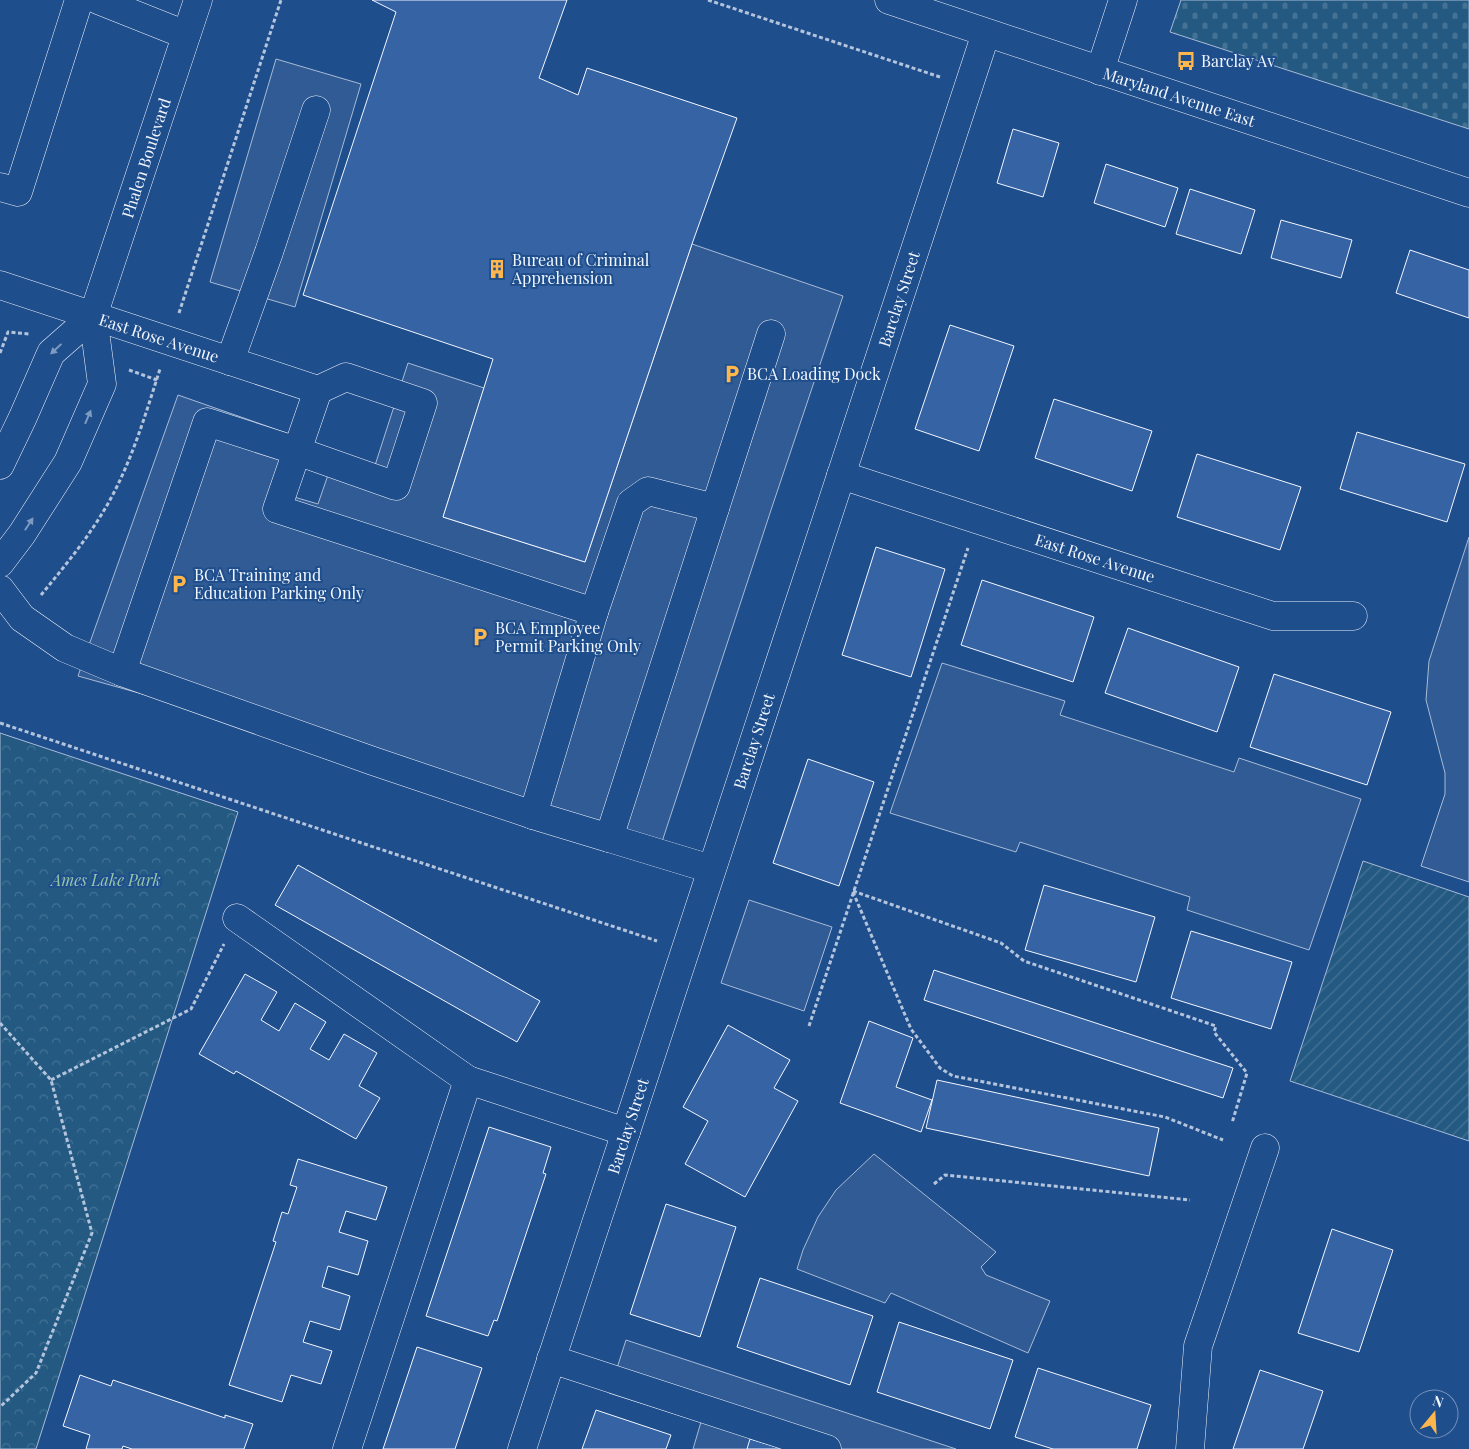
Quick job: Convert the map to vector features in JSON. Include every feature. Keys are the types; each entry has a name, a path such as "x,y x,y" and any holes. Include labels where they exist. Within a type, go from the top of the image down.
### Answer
{"street":[{"path":"0,188 18,192 79,0"},
{"path":"98,0 186,34"},
{"name":"Phalen Boulevard","path":"0,563 22,534 68,462 102,384 93,316 198,0"},
{"name":"Maryland Avenue East","path":"889,0 1469,193"},
{"path":"1100,71 1123,0"},
{"name":"Barclay Street","path":"522,1449 986,33"},
{"path":"230,361 269,252 316,110"},
{"name":"East Rose Avenue","path":"0,285 318,390"},
{"path":"0,465 51,352 93,316"},
{"path":"609,838 771,334"},
{"path":"122,672 207,422 297,451 396,486 423,402 346,377 318,390 297,451 277,510 594,612"},
{"name":"East Rose Avenue","path":"841,475 1273,616 1353,616"},
{"path":"533,815 594,612 630,503 648,492 715,508"},
{"path":"0,590 22,618 64,648 122,672 373,762 533,815 711,869"},
{"path":"237,918 468,1080 626,1132"},
{"path":"347,1449 468,1080"},
{"path":"1190,1449 1198,1346 1265,1148"},
{"path":"551,1360 827,1449"}],"path":[{"path":"708,0 941,77"},
{"path":"0,353 8,332 25,333"},
{"path":"808,1026 977,519"},
{"path":"0,723 685,950"},
{"path":"853,891 1001,943 1024,961 1216,1026 1214,1032 1246,1073 1232,1123"},
{"path":"853,891 911,1029 940,1068 954,1076 1164,1116 1222,1140"},
{"path":"51,1080 191,1009 237,918"},
{"path":"0,1023 51,1080 92,1233 36,1373 0,1407"},
{"path":"934,1184 945,1175 1190,1200"}],"green space":[{"path":"1181,0 1469,0 1469,129 1170,32"},
{"name":"Ames Lake Park","path":"0,733 238,812 36,1449 0,1449"},
{"path":"1363,861 1469,897 1469,1141 1290,1081"}],"shaded area":[{"path":"276,59 361,84 295,307 210,282"},
{"name":"BCA Employee Permit Parking Only","path":"692,244 843,296 657,857 207,712 78,676 178,395 295,436 277,492 318,504 329,472 369,484 408,363 484,388 443,517 585,562"},
{"path":"1469,537 1469,882 1421,866 1445,794 1445,773 1426,700 1429,661"},
{"path":"942,663 1065,701 1060,715 1234,772 1239,758 1361,799 1309,950 1187,910 1190,897 1020,842 1016,852 890,813"},
{"path":"749,900 832,927 804,1011 721,983"},
{"path":"874,1154 996,1252 981,1267 986,1275 1050,1301 1028,1353 891,1293 885,1303 797,1269 803,1250 818,1217 836,1190"},
{"path":"626,1340 956,1449 693,1449 701,1422 609,1393"}],"building":[{"name":"Bureau of Criminal Apprehension","path":"372,0 567,0 539,78 578,95 587,68 737,118 692,244 585,562 443,517 493,359 303,295 396,12"},
{"path":"1013,129 1059,143 1043,197 997,183"},
{"path":"1106,164 1178,188 1165,227 1094,203"},
{"path":"1190,189 1255,210 1241,254 1176,234"},
{"path":"1281,220 1352,240 1341,278 1271,258"},
{"path":"1410,250 1469,270 1469,318 1396,293"},
{"path":"950,325 1014,346 979,451 915,429"},
{"path":"1054,399 1152,431 1132,491 1035,458"},
{"path":"1357,432 1465,464 1447,522 1340,489"},
{"path":"1197,454 1301,487 1280,550 1177,517"},
{"path":"876,547 945,569 911,677 842,655"},
{"path":"982,580 1094,617 1073,682 961,645"},
{"path":"1128,628 1239,667 1217,732 1105,693"},
{"path":"1274,674 1391,712 1367,785 1250,747"},
{"path":"808,759 874,782 839,886 773,863"},
{"path":"298,865 540,1001 517,1042 275,905"},
{"path":"1044,885 1155,917 1136,982 1025,950"},
{"path":"1191,931 1292,962 1271,1029 1171,998"},
{"path":"934,970 1233,1068 1223,1098 924,1000"},
{"path":"245,974 277,992 261,1020 279,1031 295,1003 326,1022 310,1049 329,1060 344,1034 377,1053 359,1086 380,1098 356,1139 236,1071 234,1074 199,1054"},
{"path":"869,1021 913,1038 896,1087 932,1100 921,1132 840,1103"},
{"path":"728,1025 790,1060 774,1088 798,1101 745,1197 685,1164 708,1121 683,1107"},
{"path":"937,1080 1159,1128 1149,1176 926,1128"},
{"path":"489,1127 551,1147 543,1173 546,1174 497,1321 494,1320 488,1336 426,1316"},
{"path":"298,1159 387,1187 376,1220 346,1211 339,1232 368,1241 358,1275 328,1266 322,1287 350,1296 340,1330 310,1321 303,1342 332,1351 321,1384 291,1375 282,1402 229,1385 276,1242 273,1241 282,1212 288,1214 297,1187 290,1185"},
{"path":"666,1204 736,1227 700,1337 630,1314"},
{"path":"1332,1229 1393,1250 1359,1352 1298,1333"},
{"path":"760,1278 873,1316 850,1385 737,1347"},
{"path":"899,1322 1013,1360 990,1429 877,1392"},
{"path":"417,1347 482,1368 455,1449 383,1449"},
{"path":"1038,1368 1151,1405 1137,1449 1053,1449 1015,1437"},
{"path":"1260,1370 1323,1391 1303,1449 1233,1449"},
{"path":"80,1375 111,1386 113,1380 225,1418 225,1415 253,1424 244,1449 132,1449 123,1446 122,1449 86,1449 90,1435 63,1426"},
{"path":"596,1410 671,1435 666,1449 582,1449"},
{"path":"750,1439 783,1449 747,1449"}],"place":[{"name":"Barclay Av","path":"1186,61"},
{"name":"Bureau of Criminal Apprehension","path":"497,269"},
{"name":"BCA Loading Dock","path":"732,374"},
{"name":"BCA Training and Education Parking Only","path":"179,584"},
{"name":"BCA Employee Permit Parking Only","path":"480,637"}]}
